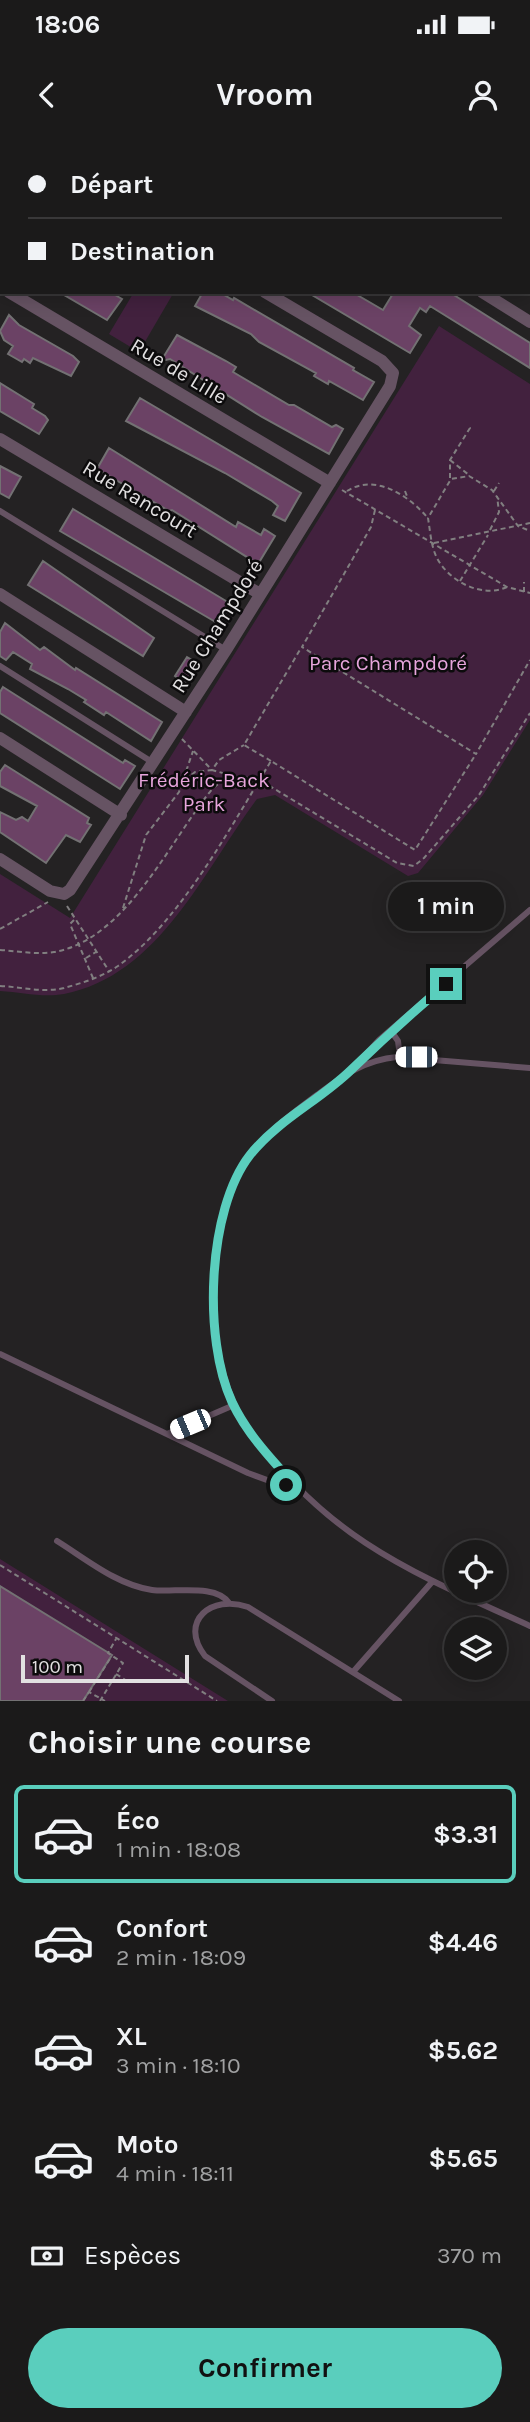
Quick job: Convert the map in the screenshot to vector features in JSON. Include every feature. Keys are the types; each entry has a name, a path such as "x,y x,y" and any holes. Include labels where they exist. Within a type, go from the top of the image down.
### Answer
{"street":[{"name":"Rue de Lille","path":"12,294 330,482"},
{"name":"Rue Champdoré","path":"66,900 390,386 393,373 382,361 268,294"},
{"path":"485,294 530,322"},
{"name":"Rue Rancourt","path":"0,439 260,594"},
{"path":"0,594 186,712"},
{"path":"0,738 121,815"},
{"path":"0,859 66,900"}],"lane":[{"path":"0,511 226,650"},
{"path":"0,666 153,763"},
{"path":"530,910 391,1031 351,1070 293,1112 260,1144 242,1168 229,1198 217,1247 215,1291 219,1354 234,1405 266,1452 292,1482 338,1526 432,1582 530,1626"},
{"path":"391,1031 398,1041 400,1057"},
{"path":"351,1070 378,1059 400,1057 530,1068"},
{"path":"0,1354 268,1481 282,1485 292,1482"},
{"path":"167,1434 234,1405"},
{"path":"57,1541 130,1584 153,1590 211,1593 226,1598 229,1603"},
{"path":"354,1672 432,1582"},
{"path":"272,1701 205,1656 195,1640 194,1632 202,1614 216,1605 229,1603 256,1611 399,1701"}],"path":[{"path":"428,518 451,479 450,460 468,426"},
{"path":"450,460 494,492 519,526 530,531"},
{"path":"451,479 469,476"},
{"path":"330,482 507,587 530,593"},
{"path":"345,492 354,486 375,484 408,500 428,518 433,544 443,568 460,581 484,590 507,587"},
{"path":"494,492 499,484"},
{"path":"405,491 408,500"},
{"path":"460,581 499,512 497,495"},
{"path":"212,770 219,760 244,745 371,527 371,517 376,510"},
{"path":"433,544 530,523"},
{"path":"524,582 524,593"},
{"path":"302,648 476,754"},
{"path":"244,745 415,850 476,754 530,660"},
{"path":"184,781 195,772 212,770 259,781 397,863 414,866 425,858 479,794 530,713"},
{"path":"174,730 212,770"},
{"path":"121,911 146,835 169,807 184,781 193,751"},
{"path":"0,986 52,990 110,972 135,951 180,901 271,761"},
{"path":"0,950 54,953 89,939 121,911 213,788 234,776"},
{"path":"0,929 66,900 110,972"},
{"path":"76,919 70,925 93,979"},
{"path":"85,958 97,952"},
{"path":"0,1565 217,1701"},
{"path":"100,1700 124,1663 108,1653 117,1639"},
{"path":"83,1701 111,1655"},
{"path":"116,1674 127,1681"},
{"path":"89,1692 105,1701"}],"green space":[{"path":"133,294 173,294 139,352 109,334"},
{"name":"Parc Champdoré","path":"439,326 530,384 530,720 483,795 418,873 408,876 275,795 257,799 177,916 153,943 127,966 97,983 64,994 40,995 0,991 0,874 70,918"},
{"path":"0,1559 228,1701 0,1701"}],"building":[{"path":"62,294 113,294 122,299 107,320"},
{"path":"202,294 222,294 233,300 234,298 374,382 363,400 329,381 328,384 314,376 316,373 259,342 251,334 195,306"},
{"path":"310,294 355,294 383,310 393,294 452,294 530,343 530,368 430,306 426,312 420,308 409,326 421,335 410,353"},
{"path":"9,315 19,325 73,356 79,362 71,376 33,358 30,363 24,359 22,362 8,354 13,346 4,340 0,331"},
{"path":"177,335 236,367 233,372 289,405 294,405 332,427 336,425 343,429 329,454 262,417 170,359 161,361"},
{"path":"0,383 34,404 32,408 45,416 48,420 39,434 0,411"},
{"path":"140,398 301,493 285,521 273,515 278,506 272,501 126,421"},
{"path":"109,448 236,527 238,522 261,535 264,529 275,536 258,564 172,510 169,511 97,469"},
{"path":"0,466 21,477 9,498 0,493"},
{"path":"73,509 231,604 219,624 60,531"},
{"path":"43,561 154,638 143,656 28,585"},
{"path":"5,623 40,650 44,647 75,670 76,668 162,722 151,741 106,712 104,715 68,689 30,669 32,664 13,652 6,660 0,656 0,632"},
{"path":"187,657 199,664 185,683 175,676"},
{"path":"3,687 123,763 125,760 135,766 120,789 0,713 0,692"},
{"path":"5,765 89,818 87,823 91,825 80,842 66,835 46,863 0,832 0,812 16,820 22,817 28,821 37,806 0,786 0,772"},
{"path":"0,1586 112,1655 83,1701 0,1701"}],"route":[{"path":"286,1485 292,1482 249,1430 231,1401 219,1354 215,1270 223,1216 235,1181 260,1144 293,1112 351,1070 379,1040 446,984"}],"park label":[{"name":"Frédéric-Back Park","path":"204,792"}]}
